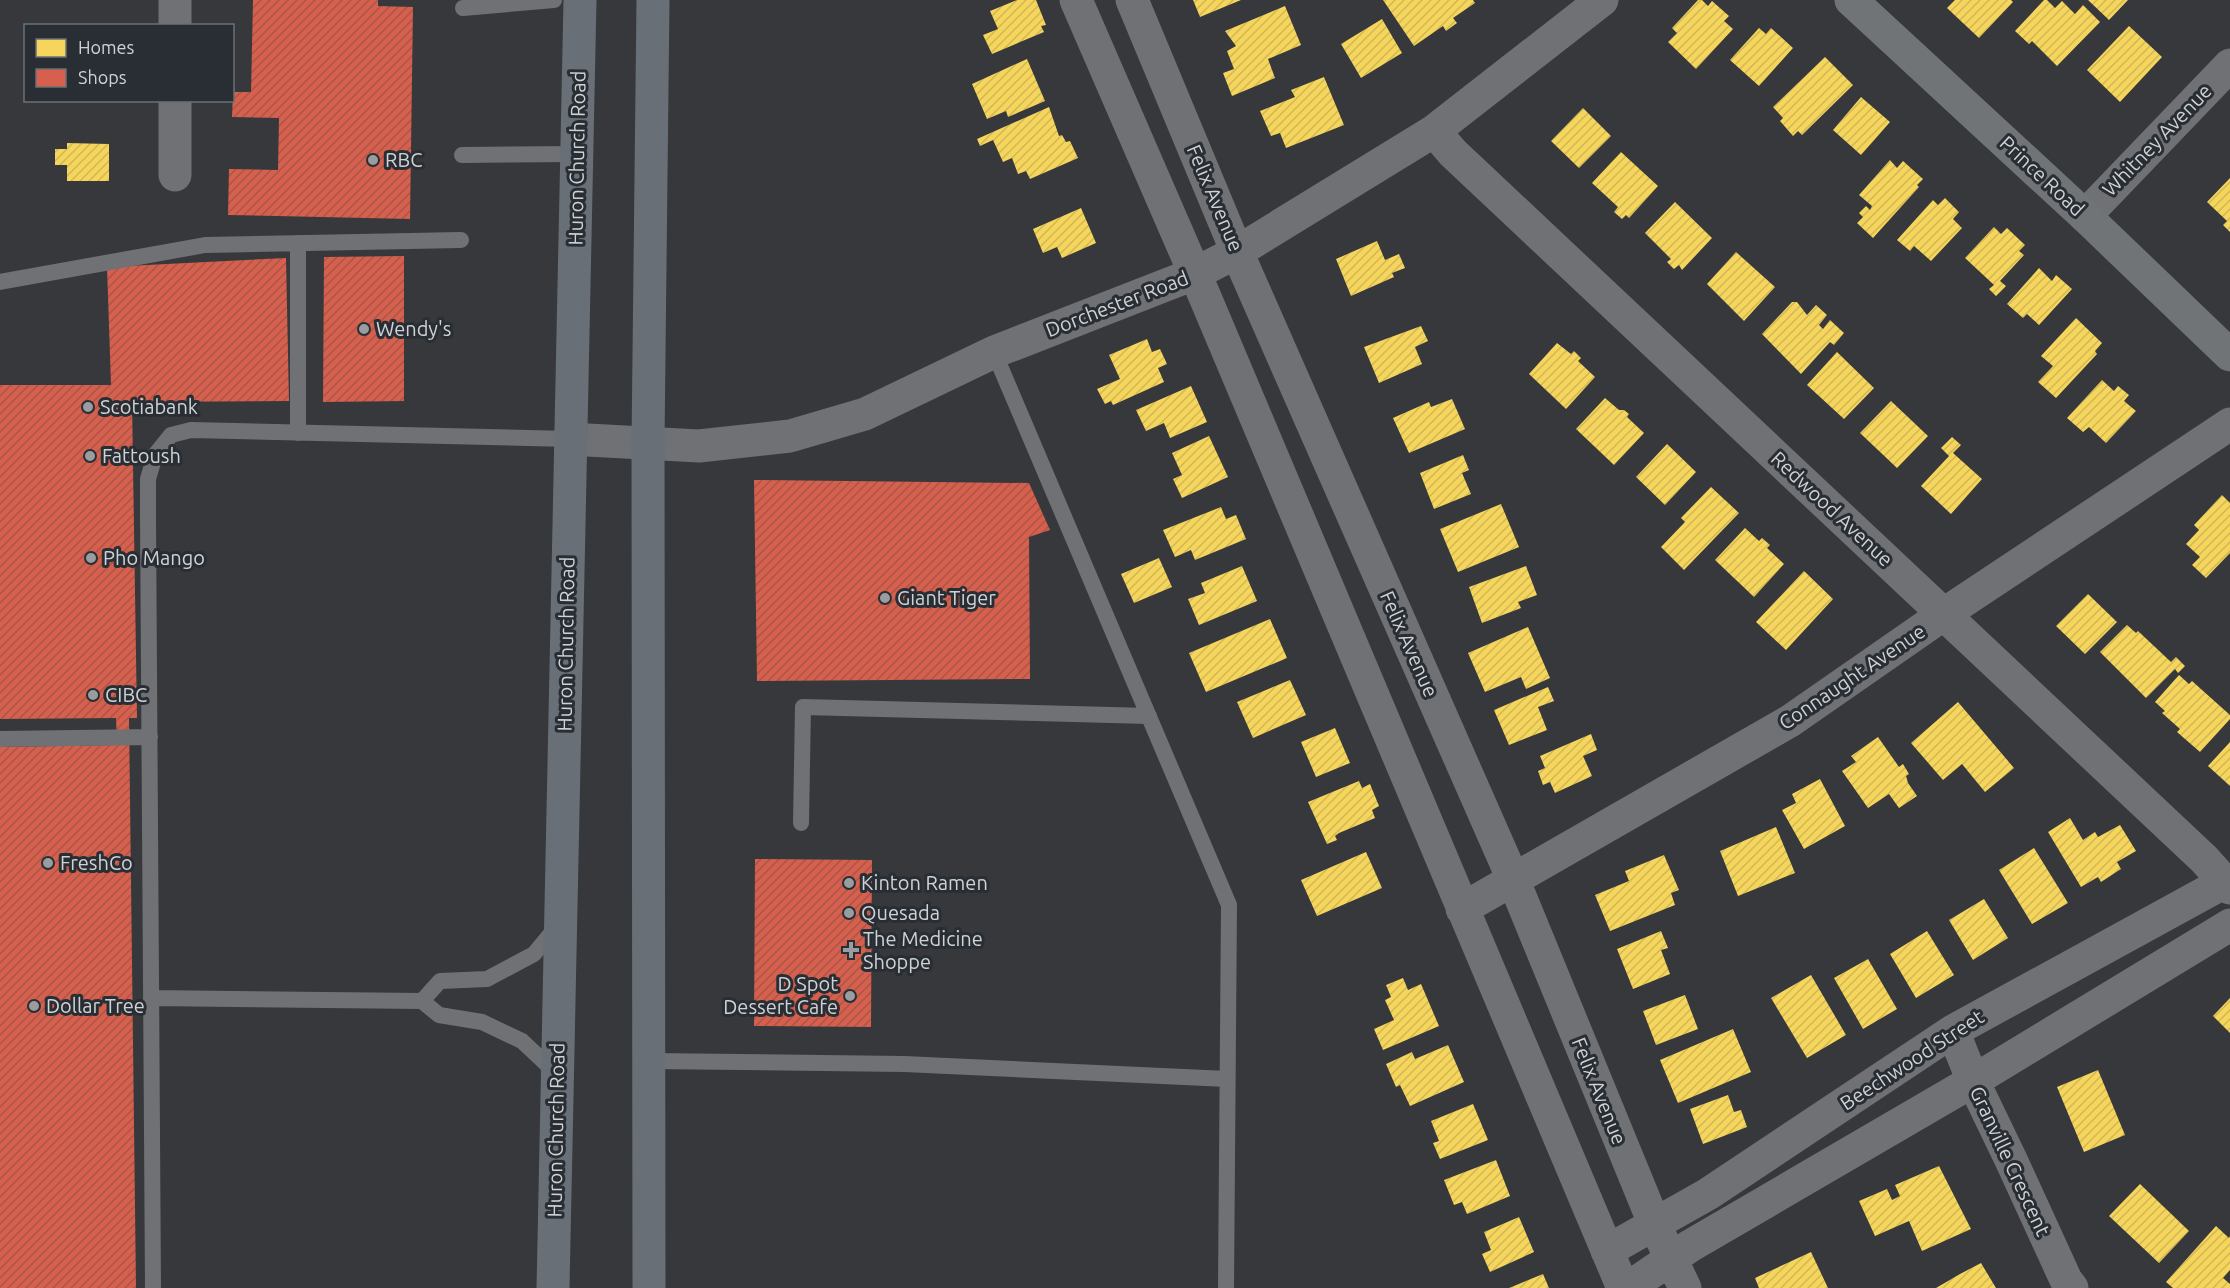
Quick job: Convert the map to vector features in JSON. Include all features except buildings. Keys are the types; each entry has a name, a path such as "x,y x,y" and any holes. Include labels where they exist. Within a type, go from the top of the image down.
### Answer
{"highway":[{"name":"Huron Church Road","path":"553,1288 580,0"},
{"path":"650,1288 648,443 653,0"}],"street":[{"path":"176,0 176,24"},
{"path":"1076,0 1623,1288"},
{"name":"Felix Avenue","path":"1131,0 1237,252 1513,879 1654,1223 1685,1288"},
{"name":"Dorchester Road","path":"569,439 699,446 790,436 865,414 994,352 1194,274 1237,252 1434,131 1602,0"},
{"name":"Prince Road","path":"1851,0 2085,216 2230,356"},
{"name":"Whitney Avenue","path":"2085,216 2230,65"},
{"path":"175,102 175,175"},
{"name":"Redwood Avenue","path":"1434,131 1453,153 1944,614 2204,860 2227,885"},
{"name":"Connaught Avenue","path":"1462,909 1790,721 1944,614 2230,424"},
{"name":"Beechwood Street","path":"1607,1251 1708,1194 1953,1031 2227,885"},
{"path":"1628,1288 1690,1246 1973,1081 2230,926"},
{"name":"Granville Crescent","path":"1953,1031 1973,1081 2013,1162 2066,1280 2072,1288"}],"lane":[{"path":"463,8 554,0"},
{"path":"462,155 577,154"},
{"path":"0,282 205,245 461,240"},
{"path":"298,243 298,433"},
{"path":"994,352 1230,904 1226,1288"},
{"path":"153,1288 148,478 155,455 171,435 191,430 569,439"},
{"path":"801,823 803,707 1149,716"},
{"path":"0,739 150,737"},
{"path":"422,1001 440,981 487,979 534,954 560,922"},
{"path":"151,998 422,1001 439,1015 482,1022 522,1041 557,1074"},
{"path":"649,1061 904,1064 1227,1079"}],"place":[{"name":"RBC","path":"373,160"},
{"name":"Wendy's","path":"364,329"},
{"name":"Scotiabank","path":"88,407"},
{"name":"Fattoush","path":"90,456"},
{"name":"Pho Mango","path":"91,558"},
{"name":"Giant Tiger","path":"885,598"},
{"name":"CIBC","path":"93,695"},
{"name":"FreshCo","path":"48,863"},
{"name":"Kinton Ramen","path":"849,883"},
{"name":"Quesada","path":"849,913"},
{"name":"The Medicine Shoppe","path":"851,950"},
{"name":"D Spot Dessert Cafe","path":"850,996"},
{"name":"Dollar Tree","path":"34,1006"}]}
